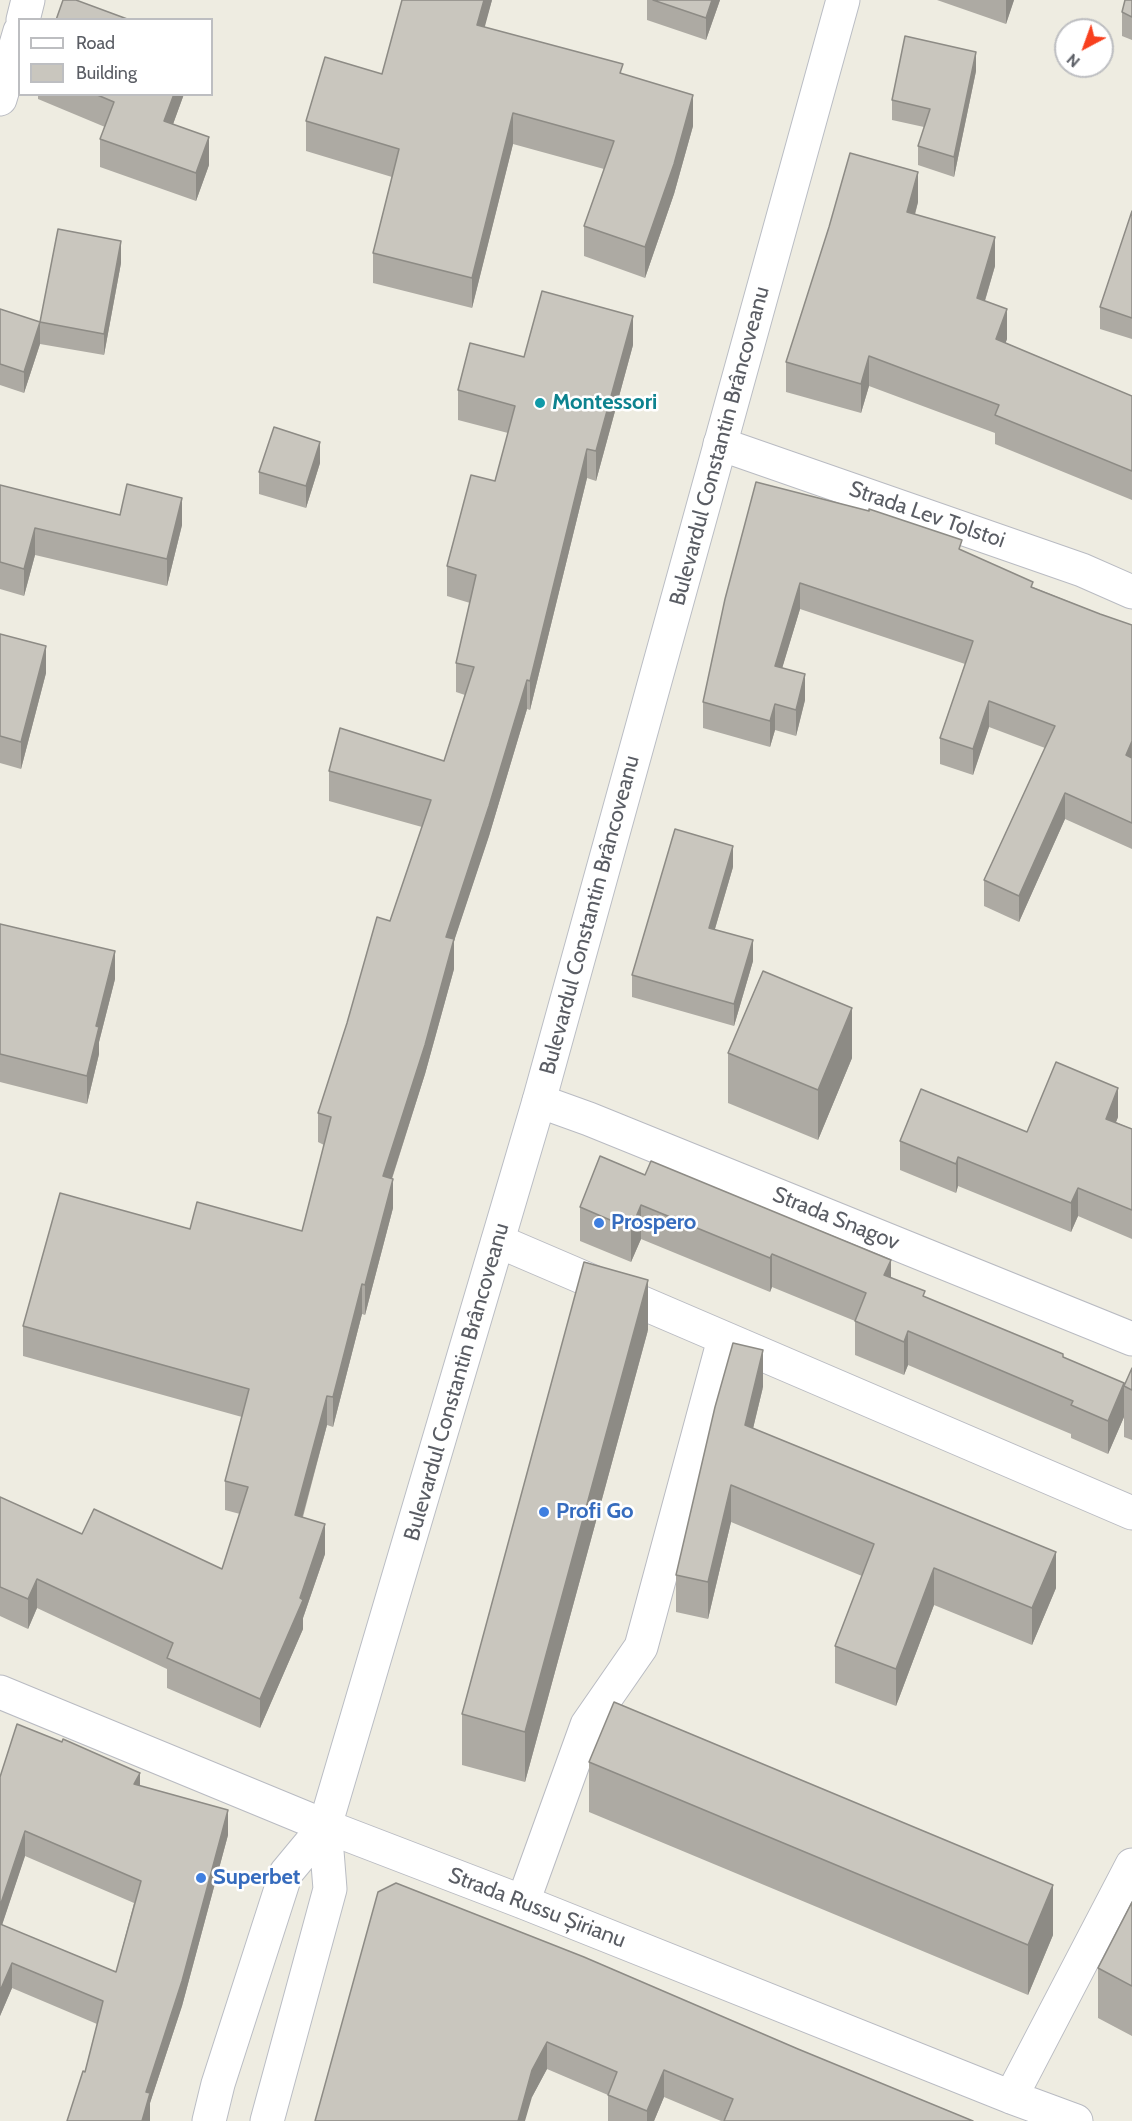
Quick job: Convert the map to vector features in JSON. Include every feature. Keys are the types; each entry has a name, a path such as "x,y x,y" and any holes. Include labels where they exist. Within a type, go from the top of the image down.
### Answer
{"street":[{"path":"24,18 28,0"},
{"name":"Bulevardul Constantin Brâncoveanu","path":"267,2121 330,1889 325,1826 539,1101 843,0"},
{"path":"0,99 18,38"},
{"name":"Strada Lev Tolstoi","path":"720,444 761,456 1082,570 1132,592"},
{"name":"Strada Snagov","path":"539,1101 589,1119 1132,1339"},
{"path":"498,1241 724,1340 1132,1513"},
{"path":"523,1902 587,1725 641,1647 724,1340"},
{"name":"Strada Russu Șirianu","path":"0,1692 325,1826 1076,2121"},
{"name":"Bulevardul Constantin Brâncoveanu","path":"209,2121 218,2084 286,1873 325,1826"},
{"path":"1011,2097 1132,1865"}],"building":[{"path":"63,0 76,0 125,18 57,18"},
{"path":"402,0 484,0 477,25 623,64 620,73 693,95 674,164 645,247 584,226 614,141 513,113 472,278 373,253 399,149 306,121 325,57 382,74"},
{"path":"653,0 712,0 706,18"},
{"path":"1125,0 1132,0 1132,17 1122,12"},
{"path":"905,36 976,52 954,157 918,146 930,109 892,100"},
{"path":"100,96 173,96 164,121 209,137 196,173 100,139 114,102"},
{"path":"850,153 918,172 907,212 995,237 977,298 1007,309 996,339 1132,396 1132,471 995,415 999,405 869,356 861,384 786,362"},
{"path":"1132,211 1132,318 1100,307"},
{"path":"58,229 121,241 104,334 40,322"},
{"path":"542,291 633,316 596,451 587,449 530,681 527,680 446,937 454,939 425,1045 383,1176 393,1179 365,1285 362,1284 333,1397 327,1396 295,1515 325,1524 300,1598 303,1600 260,1699 167,1658 173,1643 37,1579 28,1599 0,1587 0,1497 82,1534 94,1509 222,1569 248,1487 225,1481 249,1389 23,1326 60,1193 190,1229 197,1202 302,1231 331,1117 318,1113 347,1023 377,917 390,921 431,800 329,771 340,728 444,761 474,667 456,663 476,575 447,566 471,475 495,481 515,406 458,390 470,343 524,357"},
{"path":"0,309 40,322 24,372 0,364"},
{"path":"274,427 320,442 306,486 259,472"},
{"path":"756,482 869,511 869,509 962,540 959,549 1033,582 1031,587 1132,625 1132,741 1126,755 1132,758 1132,823 1065,793 1019,896 984,880 1055,726 989,701 973,749 940,738 973,641 800,583 775,666 805,674 796,710 775,704 770,721 703,702 725,599"},
{"path":"127,484 182,498 167,559 35,528 24,569 0,562 0,485 120,515"},
{"path":"0,634 46,646 21,742 0,736"},
{"path":"675,829 733,846 709,928 753,940 734,1004 632,975"},
{"path":"0,924 115,951 96,1026 99,1027 87,1076 0,1054"},
{"path":"763,971 852,1008 818,1090 728,1053"},
{"path":"1056,1062 1118,1088 1106,1119 1132,1129 1132,1210 1078,1188 1071,1203 958,1157 956,1164 900,1141 921,1089 1027,1132"},
{"path":"600,1156 645,1175 651,1161 891,1260 884,1275 925,1291 923,1296 1063,1354 1063,1357 1124,1383 1108,1421 1071,1405 1073,1401 908,1331 904,1342 855,1321 866,1293 772,1254 770,1258 641,1205 631,1229 580,1207"},
{"path":"584,1262 648,1280 525,1732 462,1714"},
{"path":"733,1343 763,1350 745,1425 1056,1552 1032,1608 934,1568 896,1669 835,1646 874,1544 731,1485 708,1582 676,1575 715,1407"},
{"path":"1132,1368 1132,1390 1124,1386"},
{"path":"614,1702 1053,1885 1028,1945 589,1762"},
{"path":"17,1724 62,1742 63,1739 140,1773 134,1784 228,1810 182,1981 146,2092 150,2093 142,2121 67,2121 83,2071 85,2072 103,2001 12,1963 0,1991 0,1924 116,1972 141,1881 25,1831 0,1906 0,1777"},
{"path":"396,1883 584,1957 973,2121 724,2121 733,2099 664,2070 647,2111 608,2095 617,2072 547,2042 532,2070 518,2121 315,2121 378,1892"},
{"path":"1132,1902 1132,1986 1098,1968"}],"place":[{"name":"Montessori","path":"540,403"},
{"name":"Prospero","path":"599,1223"},
{"name":"Profi Go","path":"544,1512"},
{"name":"Superbet","path":"201,1878"}]}
